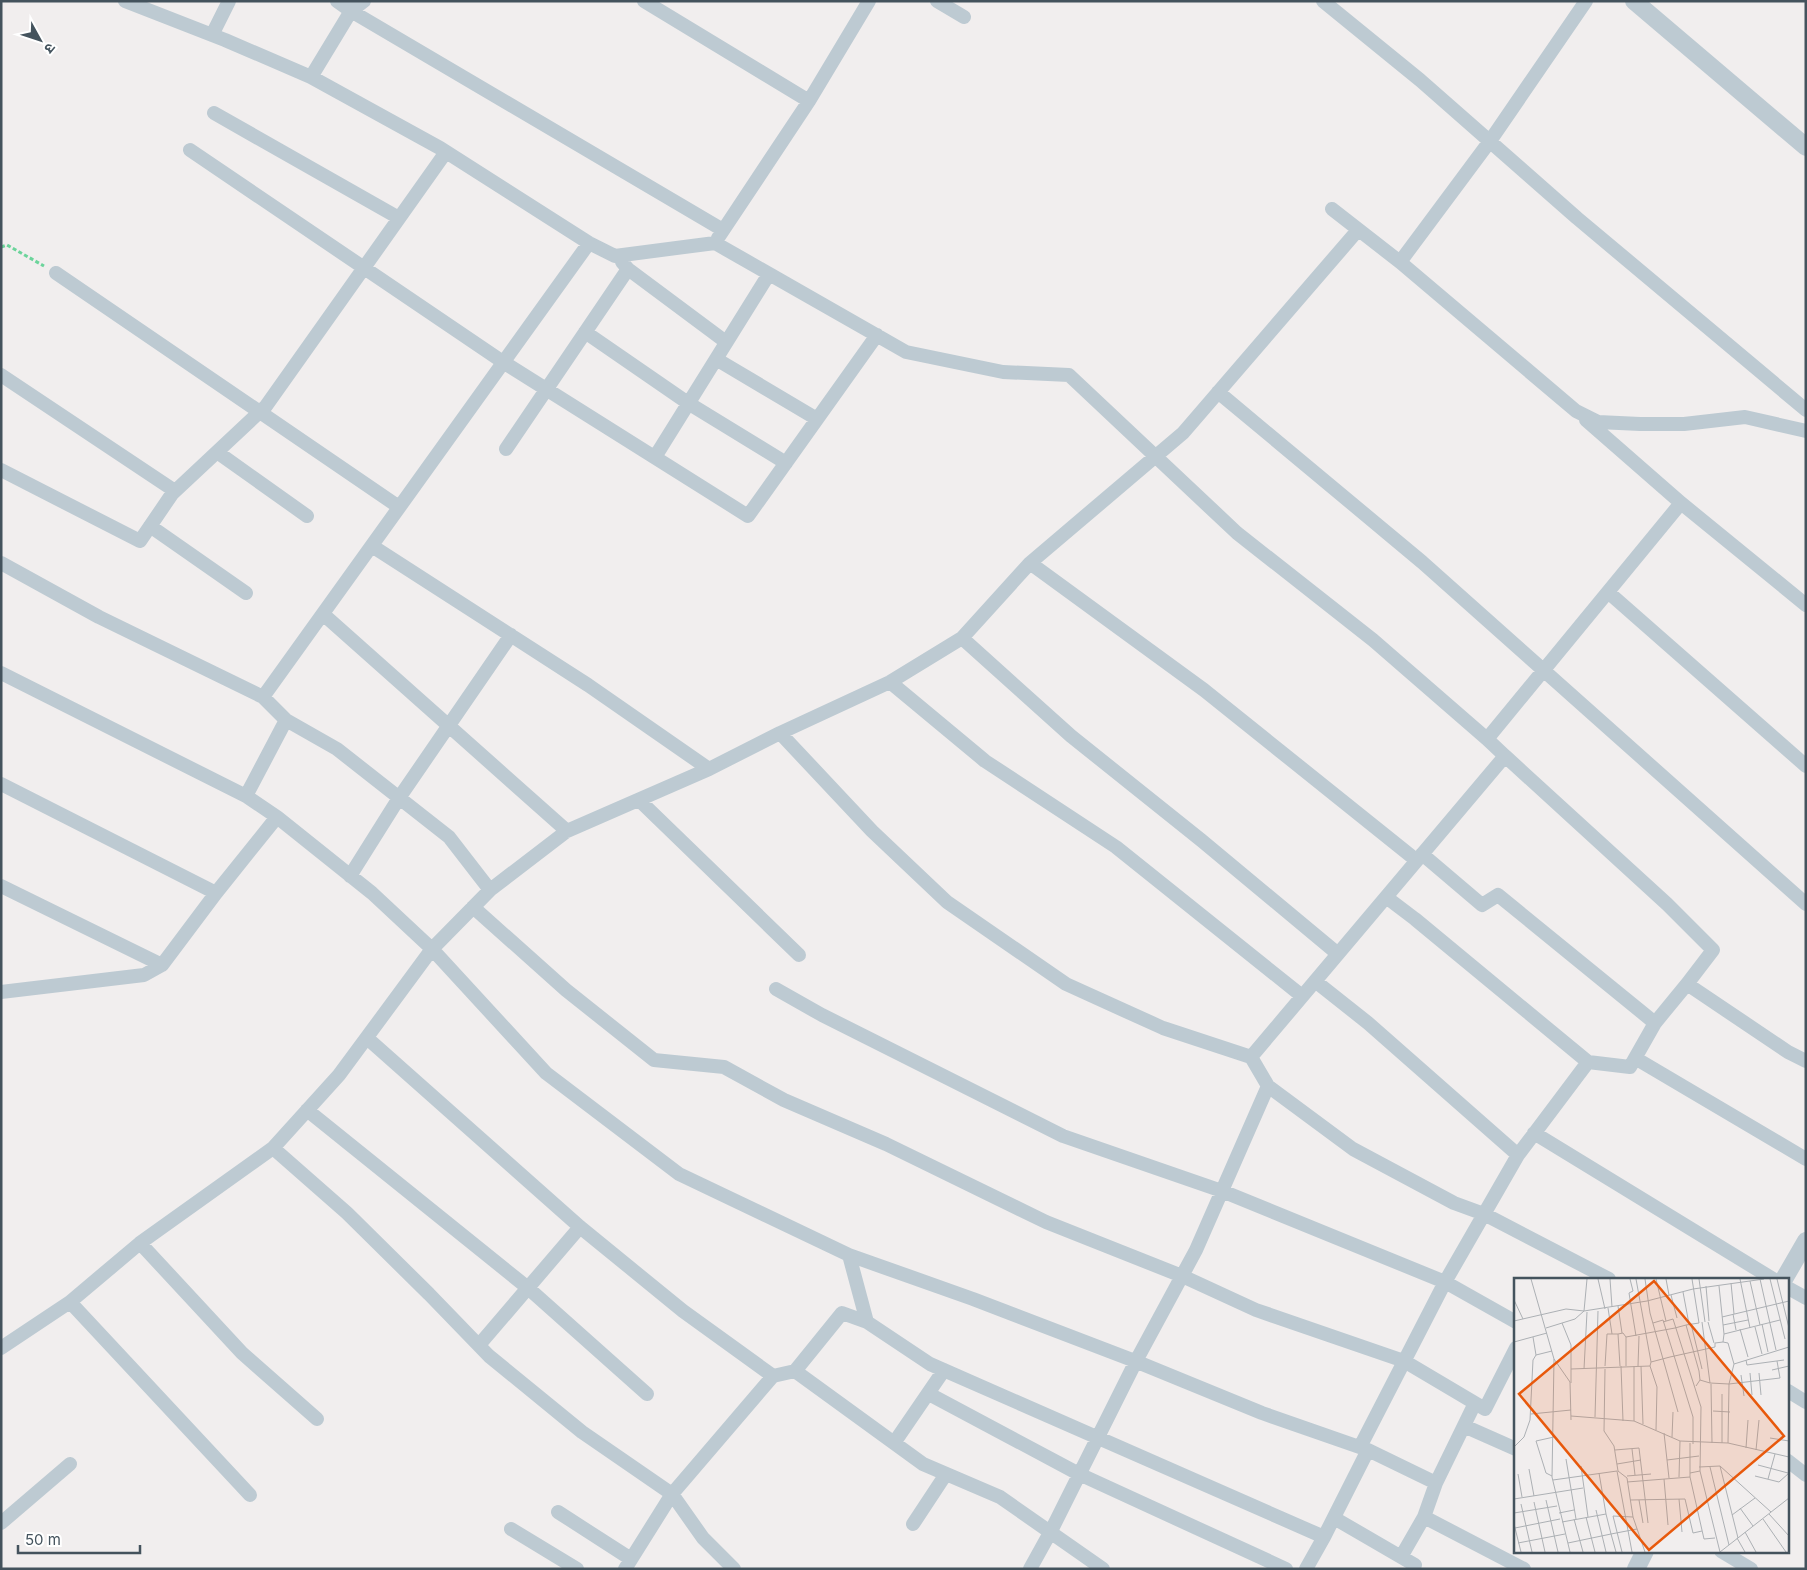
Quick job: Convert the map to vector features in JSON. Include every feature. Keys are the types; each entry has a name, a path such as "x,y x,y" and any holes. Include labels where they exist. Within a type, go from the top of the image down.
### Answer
{"street":[{"path":"125,1 311,77 446,152 589,243 615,256 628,269 726,342"},
{"path":"212,35 229,1"},
{"path":"337,1 723,230"},
{"path":"311,77 351,11 364,1"},
{"path":"644,1 809,101"},
{"path":"715,243 809,101 869,1"},
{"path":"937,1 964,17"},
{"path":"1323,1 1806,410"},
{"path":"1400,262 1490,141 1586,1"},
{"path":"1634,1 1806,147"},
{"path":"214,113 399,218"},
{"path":"190,150 503,362 748,516 877,335"},
{"path":"1,470 140,541 175,490 266,406 446,152"},
{"path":"1332,209 1400,262 1681,503 1806,605"},
{"path":"1,1348 70,1302 140,1243 273,1148 339,1075 432,949 490,890 567,831 709,769 890,682 962,638 1030,563 1182,433 1358,230"},
{"path":"263,697 589,243"},
{"path":"615,256 715,243 906,352 1002,372 1069,374 1154,457 1237,533 1372,640 1487,739 1667,904 1713,950 1656,1023 1630,1067 1588,1062 1415,918 1386,897"},
{"path":"506,449 628,269"},
{"path":"56,273 399,507"},
{"path":"655,457 769,274"},
{"path":"585,332 688,404 786,462"},
{"path":"716,359 818,419"},
{"path":"1,375 175,490"},
{"path":"1218,392 1422,562 1806,904"},
{"path":"1576,411 1598,422 1684,424 1745,417 1806,431"},
{"path":"216,452 307,516"},
{"path":"1487,739 1681,503"},
{"path":"150,526 246,593"},
{"path":"372,546 588,685 709,769"},
{"path":"1,563 99,617 263,697 286,720 337,749 449,837 490,890"},
{"path":"1030,563 1204,690 1482,905 1498,895 1656,1023"},
{"path":"1608,592 1806,766"},
{"path":"323,614 567,831"},
{"path":"350,876 399,798 511,635"},
{"path":"962,638 1071,736 1201,840 1338,954"},
{"path":"1,673 246,796 277,817 372,893 432,949 546,1073 678,1174 849,1255 973,1299 1136,1361 1262,1413 1364,1449 1436,1483"},
{"path":"890,682 986,761 1116,847 1302,996"},
{"path":"246,796 286,720"},
{"path":"780,734 872,831 947,902 1066,984 1163,1028 1251,1057 1268,1086 1353,1149 1454,1203 1484,1214 1607,1278"},
{"path":"1251,1057 1505,756"},
{"path":"1,784 216,893"},
{"path":"639,800 799,955"},
{"path":"1,992 144,975 162,965 216,893 277,817"},
{"path":"1,886 162,965"},
{"path":"473,907 566,990 654,1060 724,1067 784,1100 886,1144 1046,1222 1182,1276 1256,1310 1404,1361 1485,1409 1514,1352"},
{"path":"1315,981 1368,1023 1518,1155"},
{"path":"1687,984 1788,1052 1806,1061"},
{"path":"776,989 822,1015 1063,1136 1222,1191 1445,1282 1514,1321"},
{"path":"366,1038 580,1227 683,1311 773,1376"},
{"path":"1635,1058 1806,1159"},
{"path":"1309,1568 1334,1518 1404,1361 1445,1282 1518,1155 1588,1062"},
{"path":"1030,1569 1136,1361 1196,1250 1268,1086"},
{"path":"307,1110 528,1288 647,1394"},
{"path":"1534,1133 1772,1278"},
{"path":"273,1148 347,1213 489,1356 582,1432 672,1494 703,1538 734,1569"},
{"path":"478,1345 580,1227"},
{"path":"1785,1278 1806,1241"},
{"path":"140,1243 242,1353 317,1419"},
{"path":"849,1255 867,1322"},
{"path":"1790,1289 1806,1298"},
{"path":"70,1302 250,1495"},
{"path":"558,1512 628,1564 672,1494 773,1376 795,1371 842,1313 867,1322 930,1364 1324,1537"},
{"path":"894,1443 944,1370"},
{"path":"795,1371 923,1464 1000,1497 1103,1569"},
{"path":"1790,1392 1806,1402"},
{"path":"928,1394 1079,1474 1286,1569"},
{"path":"1401,1557 1424,1517 1436,1483 1475,1403"},
{"path":"1464,1426 1514,1448"},
{"path":"1790,1463 1806,1475"},
{"path":"1,1523 70,1464"},
{"path":"913,1524 946,1474"},
{"path":"1424,1517 1524,1569"},
{"path":"1334,1518 1415,1565 1413,1569"},
{"path":"511,1529 576,1569"},
{"path":"1636,1569 1644,1552"},
{"path":"1723,1552 1751,1569"}],"path":[{"path":"1,247 7,245 56,273"}]}
